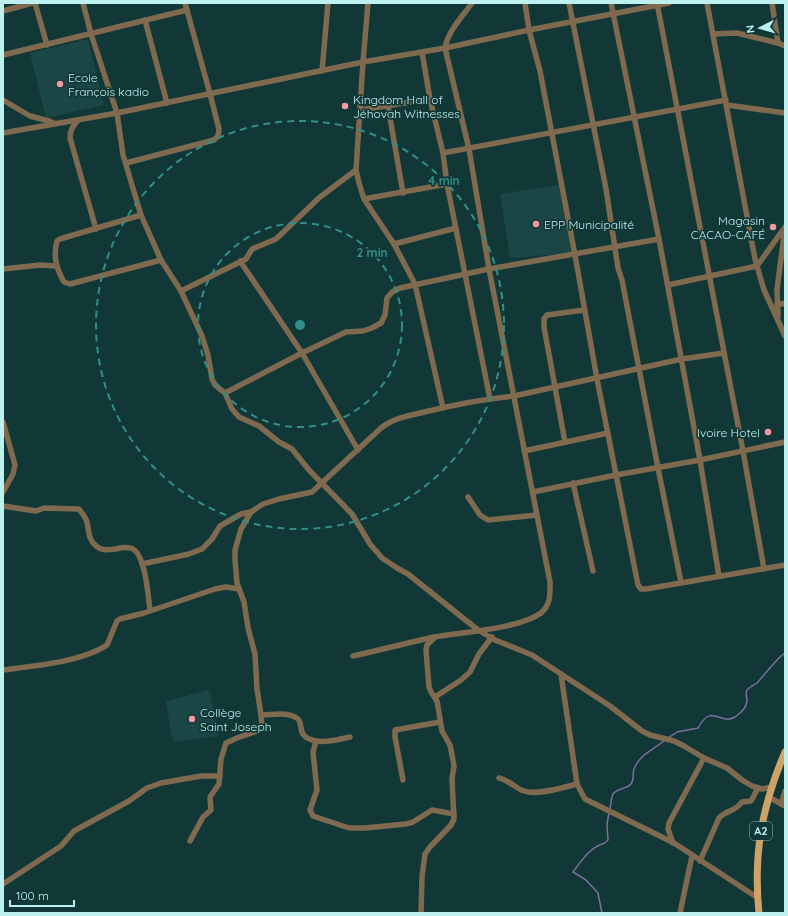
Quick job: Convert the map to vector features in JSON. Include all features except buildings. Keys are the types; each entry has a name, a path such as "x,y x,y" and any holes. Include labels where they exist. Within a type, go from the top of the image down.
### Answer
{"main road":[{"name":"A2","path":"759,913 758,851 762,824 772,787 785,752"}],"street":[{"path":"3,11 32,3"},
{"path":"36,3 47,44"},
{"path":"83,3 91,34 117,113 126,163 140,215 161,260 180,292 205,345 212,379 215,385 225,393 232,409 239,417 259,426 279,442 292,448 322,483 352,514 370,544 382,558 408,574 478,630 532,655 610,706 642,731 650,735 674,741 704,758 727,768 747,783 758,788 766,789 772,787"},
{"path":"126,163 214,140 218,136 219,129 185,3"},
{"path":"322,71 328,3"},
{"path":"368,3 356,170 358,183 364,199 394,244 415,284 443,408"},
{"path":"353,656 434,637 508,625 526,620 542,612 548,605 550,582 489,269 469,149 445,48 446,41 450,33 472,3"},
{"path":"525,3 528,30 540,71 597,379 639,588 646,589 785,565"},
{"path":"569,3 594,125 618,268 622,280 681,582"},
{"path":"611,3 635,116 682,359 719,576"},
{"path":"3,133 117,113 363,62 445,48 572,21 657,4 669,3"},
{"path":"707,3 751,242 764,290 785,336"},
{"path":"772,3 778,43"},
{"path":"657,4 743,451 764,569"},
{"path":"3,55 187,10"},
{"path":"145,20 168,103"},
{"path":"713,34 736,33 785,46"},
{"path":"422,52 490,399"},
{"path":"360,110 430,99"},
{"path":"3,100 30,116 49,121 54,124"},
{"path":"443,153 635,116 726,103 785,113"},
{"path":"388,106 403,193"},
{"path":"79,120 72,127 70,138 96,229"},
{"path":"180,292 246,259 252,249 256,246 264,245 276,239 320,197 356,170"},
{"path":"364,199 447,184"},
{"path":"140,215 60,239 57,241 54,252 56,266 64,282 70,284 161,260"},
{"path":"668,285 757,266 785,227"},
{"path":"778,321 777,290 785,227"},
{"path":"394,244 456,228"},
{"path":"225,393 346,332 363,331 381,323 385,315 388,298 392,292 400,288 489,269 659,240"},
{"path":"240,262 302,353 358,450"},
{"path":"3,269 40,265 56,266"},
{"path":"777,305 785,303"},
{"path":"565,442 544,320 547,315 553,313 584,310"},
{"path":"142,564 189,554 202,549 212,539 220,526 241,514 251,512 263,504 272,501 308,494 389,422 399,418 443,408 514,396 597,379 682,359 724,352"},
{"path":"3,422 14,465 13,474 3,492"},
{"path":"524,451 608,433"},
{"path":"533,492 785,442"},
{"path":"573,483 593,571"},
{"path":"468,497 480,515 488,520 537,515"},
{"path":"3,506 36,511 44,508 80,509 87,520 88,536 93,544 98,548 106,550 128,548 137,553 142,564 150,610"},
{"path":"190,841 203,817 211,810 210,797 219,784 222,759 226,743 262,728 254,654 244,602 239,589 235,560 235,550 241,529 251,512"},
{"path":"3,670 71,659 95,651 107,645 116,621 120,618 226,587 239,589"},
{"path":"421,913 424,854 452,825 454,819 452,780 454,766 452,755 450,745 442,731 437,701 429,687 426,650 427,645 434,637"},
{"path":"435,697 461,680 470,672 479,654 492,637"},
{"path":"561,674 577,784 585,799 674,843 758,898"},
{"path":"261,715 281,714 297,719 300,722 300,729 303,735 316,741 350,737"},
{"path":"403,780 395,730 440,722"},
{"path":"316,741 313,752 318,790 310,810 313,816 349,828 365,828 413,822 432,810 454,814"},
{"path":"674,843 668,829 668,823 704,758"},
{"path":"3,884 61,846 74,831 129,801 147,788 184,778 220,776"},
{"path":"499,778 506,779 525,792 532,793 559,789 577,784"},
{"path":"700,861 717,822 722,815 736,809 743,801 751,801 758,788"},
{"path":"769,797 783,805 785,791"},
{"path":"680,913 692,856"}],"shaded area":[{"path":"88,39 104,105 46,118 30,53"},
{"path":"559,185 572,253 510,258 500,194"},
{"name":"Collège Saint Joseph","path":"209,690 219,736 173,742 166,701"}],"waterway":[{"path":"668,738 677,732 698,728 703,720 712,715 725,719 735,717 746,705 747,690 757,683 785,653"},
{"path":"610,809 613,794 629,786 632,782 634,769 640,760 665,740"},
{"path":"602,913 598,893 586,880 573,872 591,851 608,840 607,824 609,813"}],"place":[{"name":"Ecole François kadio","path":"60,84"},
{"name":"Kingdom Hall of Jéhovah Witnesses","path":"345,106"},
{"name":"EPP Municipalité","path":"536,224"},
{"name":"Magasin CACAO-CAFÉ","path":"773,227"},
{"name":"Ivoire Hotel","path":"768,432"},
{"name":"Collège Saint Joseph","path":"192,719"}]}
